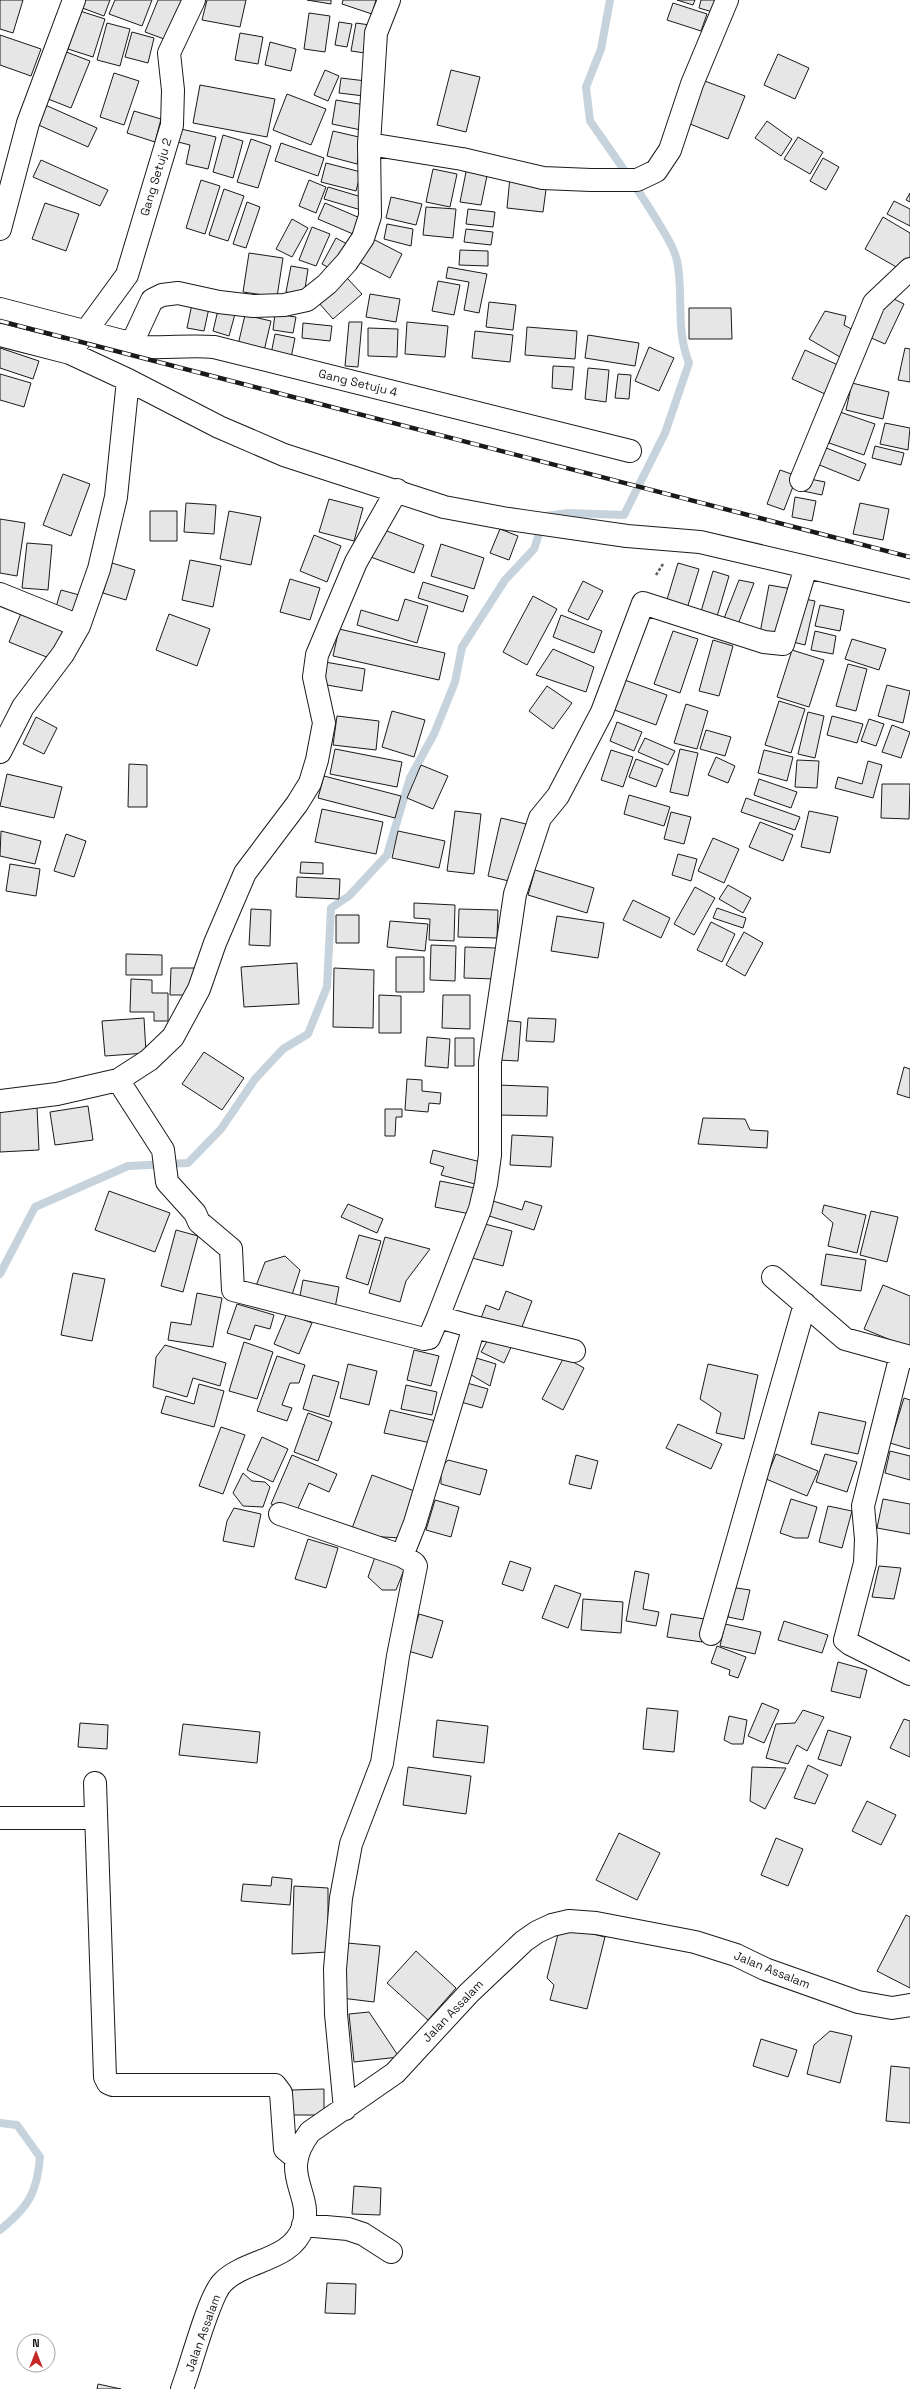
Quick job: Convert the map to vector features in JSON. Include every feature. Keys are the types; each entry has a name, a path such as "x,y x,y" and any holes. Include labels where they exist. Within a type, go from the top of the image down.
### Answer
{"street":[{"path":"0,229 28,123 74,0"},
{"name":"Gang Setuju 2","path":"78,342 127,275 172,125 173,90 169,53 194,0"},
{"path":"132,343 152,300 162,295 178,293 219,302 253,306 284,305 307,300 327,284 347,262 363,238 370,216 369,144 376,33 389,0"},
{"path":"369,144 462,159 543,178 637,180 656,171 670,150 692,84 727,0"},
{"path":"800,480 874,303 910,269"},
{"path":"0,308 78,342 128,380 219,427 284,455 397,490 444,507 508,519 627,536 700,542 910,591"},
{"path":"0,335 78,342"},
{"name":"Gang Setuju 4","path":"78,342 132,343 145,347 166,348 189,344 214,347 630,451"},
{"path":"0,752 23,707 54,667 79,626 98,569 116,497 128,380"},
{"path":"0,1101 57,1094 118,1080 149,1060 173,1037 199,989 215,943 245,873 297,804 310,783 317,760 324,723 314,677 317,655 356,562 397,490"},
{"path":"118,1080 163,1150 167,1182 195,1213 199,1222 231,1249 233,1290 424,1339 429,1338 480,1209 486,1184 490,1155 490,1062 515,894 540,818 558,796 602,712 640,605 642,603 648,603 737,634 764,642 783,644 806,567"},
{"path":"0,594 79,626"},
{"path":"773,1277 845,1340 905,1356 863,1506 866,1538 865,1564 845,1640 850,1644 910,1674"},
{"path":"711,1634 805,1304"},
{"path":"438,1318 574,1351"},
{"path":"402,1556 415,1523 474,1327"},
{"path":"280,1514 402,1556 414,1563 416,1566 398,1656 382,1763 351,1844 345,1870 338,1927 336,2014 345,2109"},
{"path":"95,1783 105,2077 108,2083 113,2086 276,2085 281,2093 285,2149 296,2158"},
{"path":"0,1818 96,1818"},
{"name":"Jalan Assalam","path":"182,2389 211,2304 222,2282 242,2269 282,2252 298,2239 303,2225 304,2209 296,2176 296,2158 300,2145 310,2132 395,2073 469,1993 524,1941 536,1932 552,1925 569,1921 596,1923 695,1942 736,1955 765,1969 858,2002 892,2008 910,2005"},
{"path":"303,2225 348,2229 363,2234 391,2252"}],"building":[{"path":"0,0 23,0 13,33 0,29"},
{"path":"79,0 110,0 104,16 77,6"},
{"path":"115,0 152,0 142,26 109,14"},
{"path":"158,0 182,0 167,40 145,32"},
{"path":"207,0 246,0 240,27 202,20"},
{"path":"307,0 331,0 331,4"},
{"path":"343,0 376,0 372,14 342,4"},
{"path":"677,0 695,0 693,5"},
{"path":"701,0 719,0 716,13 699,8"},
{"path":"673,3 707,14 701,31 667,20"},
{"path":"80,11 105,19 93,57 68,49"},
{"path":"309,13 330,16 325,52 304,49"},
{"path":"339,22 352,24 347,47 335,45"},
{"path":"107,23 130,29 120,66 97,60"},
{"path":"356,23 370,25 365,53 351,51"},
{"path":"132,32 154,38 148,63 125,57"},
{"path":"240,33 263,37 258,64 235,60"},
{"path":"0,35 41,49 31,76 0,65"},
{"path":"270,42 296,49 291,71 265,65"},
{"path":"61,50 90,61 71,108 43,97"},
{"path":"778,54 809,68 795,99 764,85"},
{"path":"325,70 339,76 328,101 314,95"},
{"path":"451,70 480,77 466,132 437,125"},
{"path":"114,73 139,81 124,125 100,117"},
{"path":"341,78 366,81 364,96 339,93"},
{"path":"702,80 745,96 728,139 685,122"},
{"path":"200,85 275,99 267,137 193,123"},
{"path":"287,94 326,109 311,145 273,130"},
{"path":"336,100 365,105 361,130 332,124"},
{"path":"43,104 97,128 88,147 34,123"},
{"path":"134,111 161,119 155,142 127,133"},
{"path":"767,121 792,139 781,156 755,138"},
{"path":"181,129 216,137 208,169 186,164 190,145 178,142"},
{"path":"333,131 363,138 357,164 327,156"},
{"path":"223,135 243,141 233,178 213,172"},
{"path":"798,137 823,152 810,174 784,159"},
{"path":"251,139 271,146 258,188 237,182"},
{"path":"281,143 324,158 318,176 275,161"},
{"path":"823,158 839,167 826,190 810,181"},
{"path":"41,160 108,190 100,206 33,177"},
{"path":"326,163 361,172 356,191 321,182"},
{"path":"467,167 488,171 481,205 460,202"},
{"path":"433,169 457,174 450,207 426,202"},
{"path":"510,177 547,182 543,212 507,208"},
{"path":"201,180 220,186 205,234 186,228"},
{"path":"309,180 326,187 316,213 299,206"},
{"path":"328,187 365,198 361,210 324,199"},
{"path":"224,189 244,196 228,241 209,235"},
{"path":"910,193 910,202 906,200"},
{"path":"391,197 422,204 416,225 386,218"},
{"path":"894,201 910,209 910,226 887,214"},
{"path":"247,202 260,207 246,248 233,244"},
{"path":"45,203 79,214 66,251 32,239"},
{"path":"325,203 360,218 353,234 318,219"},
{"path":"426,207 456,209 453,238 423,235"},
{"path":"468,209 495,212 493,227 466,224"},
{"path":"883,217 910,233 910,264 905,272 865,249"},
{"path":"292,219 308,228 292,257 276,249"},
{"path":"387,224 413,229 411,246 384,239"},
{"path":"312,227 330,234 316,266 299,260"},
{"path":"466,229 493,232 491,245 464,242"},
{"path":"336,238 347,244 333,270 322,264"},
{"path":"371,238 402,254 390,278 359,262"},
{"path":"460,250 488,251 488,266 459,265"},
{"path":"249,253 283,258 277,297 243,292"},
{"path":"291,266 308,269 304,295 286,292"},
{"path":"448,267 487,274 479,313 464,310 469,282 446,278"},
{"path":"347,278 362,294 333,319 319,303"},
{"path":"438,281 460,285 454,315 432,311"},
{"path":"370,294 400,299 396,322 366,317"},
{"path":"888,296 904,304 885,344 869,337"},
{"path":"489,302 516,305 513,330 486,327"},
{"path":"192,304 209,308 204,331 187,328"},
{"path":"689,308 731,308 732,339 689,339"},
{"path":"218,310 235,314 229,336 213,331"},
{"path":"825,311 846,316 844,325 855,331 840,357 809,339"},
{"path":"275,314 296,317 293,333 273,330"},
{"path":"245,315 271,321 264,351 238,345"},
{"path":"349,322 362,322 358,367 345,366"},
{"path":"407,322 448,326 445,357 405,354"},
{"path":"303,323 332,326 330,341 302,338"},
{"path":"527,327 577,331 575,359 525,355"},
{"path":"368,328 398,329 397,357 368,356"},
{"path":"475,331 513,335 510,362 472,358"},
{"path":"275,334 295,338 291,358 271,354"},
{"path":"588,335 639,343 635,366 585,358"},
{"path":"649,347 674,358 659,391 635,381"},
{"path":"0,348 39,361 33,379 0,368"},
{"path":"905,348 910,349 910,382 898,380"},
{"path":"805,350 838,365 825,394 792,379"},
{"path":"553,366 574,367 572,390 552,388"},
{"path":"588,368 609,370 606,402 585,399"},
{"path":"0,374 31,383 24,407 0,400"},
{"path":"618,374 631,375 629,399 615,398"},
{"path":"852,383 889,392 883,419 846,410"},
{"path":"840,412 875,424 864,455 829,443"},
{"path":"885,423 910,428 908,450 880,444"},
{"path":"875,446 904,453 901,465 872,458"},
{"path":"824,447 866,464 859,481 817,464"},
{"path":"780,470 797,476 784,510 767,504"},
{"path":"63,474 90,484 71,536 43,525"},
{"path":"805,478 825,482 822,495 803,491"},
{"path":"795,497 816,501 812,521 792,517"},
{"path":"329,499 363,508 354,541 319,532"},
{"path":"186,503 216,505 214,534 184,532"},
{"path":"860,503 889,509 883,540 853,534"},
{"path":"150,511 177,511 177,541 150,541"},
{"path":"229,511 261,517 251,565 220,559"},
{"path":"0,519 25,523 17,576 0,573"},
{"path":"379,528 424,545 414,573 368,556"},
{"path":"500,529 518,536 509,560 490,553"},
{"path":"314,535 341,546 327,582 300,571"},
{"path":"27,543 52,545 48,590 22,588"},
{"path":"441,544 484,558 474,589 431,576"},
{"path":"190,560 221,566 213,607 182,600"},
{"path":"112,563 135,570 126,600 103,593"},
{"path":"678,563 699,569 686,612 665,606"},
{"path":"713,571 729,576 716,620 700,615"},
{"path":"290,579 320,588 310,620 280,612"},
{"path":"739,580 754,583 737,627 723,621"},
{"path":"583,581 603,591 588,620 568,611"},
{"path":"423,582 468,596 463,612 418,598"},
{"path":"769,585 792,589 783,637 760,633"},
{"path":"61,590 83,596 78,613 56,607"},
{"path":"533,596 557,609 527,665 503,652"},
{"path":"799,598 815,601 805,645 789,641"},
{"path":"405,599 428,606 417,643 357,625 361,610 398,621"},
{"path":"820,605 844,610 840,631 815,626"},
{"path":"22,611 67,629 54,660 9,642"},
{"path":"169,614 210,629 197,666 156,650"},
{"path":"561,615 602,631 594,653 553,637"},
{"path":"339,629 445,653 439,680 333,656"},
{"path":"673,631 698,639 680,693 654,684"},
{"path":"815,631 836,636 833,654 811,650"},
{"path":"852,639 886,649 879,670 845,659"},
{"path":"713,640 733,646 719,696 699,691"},
{"path":"553,649 594,667 586,692 536,675"},
{"path":"792,650 824,660 809,707 777,697"},
{"path":"325,662 365,669 362,691 321,684"},
{"path":"848,664 867,669 856,711 836,706"},
{"path":"619,678 667,695 656,725 609,708"},
{"path":"887,685 910,691 903,723 878,716"},
{"path":"547,686 572,703 553,729 529,711"},
{"path":"779,701 805,709 791,753 765,745"},
{"path":"686,704 708,711 697,749 674,743"},
{"path":"392,711 425,720 414,757 382,747"},
{"path":"808,712 824,716 815,758 798,754"},
{"path":"337,716 379,721 376,750 333,745"},
{"path":"832,716 863,724 857,743 827,735"},
{"path":"36,717 57,728 44,754 23,744"},
{"path":"869,719 884,724 876,746 861,741"},
{"path":"617,722 642,732 634,751 610,741"},
{"path":"892,725 910,732 901,758 882,752"},
{"path":"706,730 731,737 725,756 700,749"},
{"path":"645,738 675,751 668,765 638,752"},
{"path":"335,749 402,762 397,787 330,774"},
{"path":"680,749 698,753 688,796 670,792"},
{"path":"611,750 633,757 623,787 601,780"},
{"path":"764,750 793,757 787,781 758,773"},
{"path":"716,757 735,766 728,783 708,775"},
{"path":"636,759 663,769 656,787 629,777"},
{"path":"797,760 819,761 817,788 795,787"},
{"path":"868,761 882,765 873,798 835,788 838,777 862,784"},
{"path":"129,764 147,765 147,807 128,807"},
{"path":"421,765 448,776 433,809 407,798"},
{"path":"7,774 62,787 54,818 0,806"},
{"path":"324,776 401,796 395,818 318,798"},
{"path":"759,779 797,792 791,808 754,795"},
{"path":"882,784 910,784 909,819 881,818"},
{"path":"629,795 670,807 664,826 624,814"},
{"path":"746,798 800,817 795,830 741,812"},
{"path":"322,809 383,822 376,854 315,842"},
{"path":"455,811 481,814 474,874 447,871"},
{"path":"809,811 838,817 830,853 801,847"},
{"path":"671,812 691,817 684,844 664,839"},
{"path":"501,818 526,824 513,882 488,876"},
{"path":"760,822 793,835 783,861 749,847"},
{"path":"1,831 41,841 35,864 0,856"},
{"path":"398,831 445,841 439,868 392,858"},
{"path":"66,834 86,841 74,877 54,871"},
{"path":"713,838 739,849 724,883 698,871"},
{"path":"678,854 697,859 691,881 672,875"},
{"path":"301,862 323,863 323,874 300,873"},
{"path":"10,864 40,869 36,896 6,891"},
{"path":"535,870 594,888 587,913 528,895"},
{"path":"297,877 340,879 339,899 296,897"},
{"path":"728,885 751,898 743,913 719,899"},
{"path":"695,887 715,898 694,935 674,924"},
{"path":"633,900 670,918 661,938 623,920"},
{"path":"414,903 455,905 454,941 429,940 430,919 414,918"},
{"path":"717,908 746,918 743,928 713,918"},
{"path":"251,909 271,910 270,946 249,945"},
{"path":"459,909 498,910 497,938 458,937"},
{"path":"336,915 359,915 359,943 336,943"},
{"path":"557,916 604,923 598,958 551,951"},
{"path":"390,921 428,924 425,951 387,947"},
{"path":"711,922 735,934 722,962 697,950"},
{"path":"744,932 763,943 745,976 726,965"},
{"path":"431,945 456,946 455,981 430,980"},
{"path":"465,947 496,948 496,979 464,978"},
{"path":"126,954 162,955 162,975 126,975"},
{"path":"396,957 424,957 424,992 396,992"},
{"path":"297,963 299,1004 244,1007 241,967"},
{"path":"171,968 194,968 194,995 170,995"},
{"path":"334,968 374,970 373,1028 333,1027"},
{"path":"131,979 152,980 152,993 168,993 168,1021 154,1021 154,1012 130,1012"},
{"path":"379,995 401,996 401,1033 379,1033"},
{"path":"443,995 470,995 470,1029 442,1028"},
{"path":"144,1018 146,1053 105,1056 102,1021"},
{"path":"528,1018 556,1019 554,1042 526,1041"},
{"path":"501,1020 521,1022 518,1061 498,1060"},
{"path":"427,1037 450,1039 448,1068 425,1066"},
{"path":"455,1038 474,1038 474,1066 455,1066"},
{"path":"204,1052 244,1078 222,1110 182,1084"},
{"path":"904,1067 910,1069 910,1098 897,1094"},
{"path":"407,1079 422,1080 422,1091 441,1093 440,1104 429,1103 428,1112 405,1110"},
{"path":"498,1085 548,1087 547,1116 497,1115"},
{"path":"88,1106 93,1140 55,1145 50,1112"},
{"path":"37,1107 39,1150 0,1152 0,1109"},
{"path":"385,1109 402,1109 402,1117 396,1117 395,1136 385,1136"},
{"path":"703,1118 745,1119 750,1130 768,1131 767,1148 698,1144"},
{"path":"512,1135 553,1137 551,1167 510,1165"},
{"path":"433,1150 481,1162 475,1184 441,1175 444,1167 430,1163"},
{"path":"440,1181 475,1188 470,1214 435,1207"},
{"path":"109,1191 170,1213 155,1252 95,1230"},
{"path":"490,1200 522,1210 525,1201 542,1206 534,1230 486,1215"},
{"path":"348,1204 383,1219 377,1233 341,1217"},
{"path":"824,1205 866,1215 857,1253 828,1246 833,1223 822,1213"},
{"path":"871,1211 898,1217 887,1262 860,1255"},
{"path":"481,1223 512,1231 503,1266 472,1258"},
{"path":"176,1230 198,1236 183,1292 161,1286"},
{"path":"359,1235 381,1241 368,1285 346,1278"},
{"path":"385,1237 430,1249 406,1281 400,1302 369,1293"},
{"path":"826,1254 866,1260 861,1291 821,1285"},
{"path":"285,1256 300,1270 291,1298 256,1286 265,1262"},
{"path":"73,1273 105,1279 92,1341 61,1335"},
{"path":"303,1280 339,1287 335,1308 299,1301"},
{"path":"883,1285 910,1296 910,1348 864,1329"},
{"path":"506,1291 532,1301 520,1332 481,1318 486,1305 499,1310"},
{"path":"197,1293 222,1298 213,1347 168,1340 171,1322 191,1325"},
{"path":"237,1304 274,1315 270,1329 255,1325 250,1340 227,1333"},
{"path":"287,1313 312,1323 299,1354 274,1344"},
{"path":"490,1336 512,1345 504,1363 481,1352"},
{"path":"244,1342 273,1352 257,1399 229,1391"},
{"path":"165,1345 226,1363 220,1386 193,1378 187,1397 153,1387 156,1357"},
{"path":"414,1350 439,1356 431,1386 407,1380"},
{"path":"277,1356 305,1365 299,1383 290,1383 282,1405 292,1408 287,1421 257,1411"},
{"path":"473,1357 496,1364 490,1386 468,1373"},
{"path":"564,1357 584,1368 563,1410 542,1399"},
{"path":"348,1364 377,1371 369,1405 340,1398"},
{"path":"708,1364 758,1375 744,1439 716,1433 721,1413 700,1399"},
{"path":"313,1375 339,1382 329,1417 303,1409"},
{"path":"467,1383 488,1389 482,1408 461,1402"},
{"path":"199,1384 224,1391 214,1427 161,1413 166,1396 194,1404"},
{"path":"406,1385 437,1392 432,1415 401,1409"},
{"path":"904,1398 910,1400 910,1449 890,1443"},
{"path":"390,1410 436,1421 431,1443 384,1433"},
{"path":"819,1412 866,1422 858,1454 811,1444"},
{"path":"308,1413 332,1422 318,1461 294,1452"},
{"path":"678,1424 722,1444 711,1469 666,1448"},
{"path":"221,1427 245,1435 223,1494 199,1486"},
{"path":"262,1437 288,1449 273,1482 247,1470"},
{"path":"890,1451 910,1456 910,1480 885,1473"},
{"path":"776,1454 818,1471 807,1496 766,1479"},
{"path":"825,1454 857,1462 847,1492 816,1482"},
{"path":"292,1455 337,1474 329,1492 309,1483 295,1515 271,1504"},
{"path":"576,1455 598,1461 591,1489 569,1484"},
{"path":"448,1460 487,1470 480,1495 441,1484 441,1468"},
{"path":"243,1473 252,1481 265,1482 270,1487 263,1507 243,1506 233,1493"},
{"path":"372,1475 417,1492 401,1538 366,1536 351,1531"},
{"path":"791,1499 817,1507 808,1538 795,1538 780,1533"},
{"path":"883,1499 910,1504 910,1534 877,1528"},
{"path":"435,1500 459,1507 451,1537 426,1530"},
{"path":"828,1506 852,1511 842,1548 819,1542"},
{"path":"234,1508 261,1514 254,1547 223,1541 227,1521"},
{"path":"308,1539 338,1548 326,1588 295,1579"},
{"path":"376,1554 406,1565 396,1590 382,1590 368,1577"},
{"path":"510,1561 531,1568 523,1591 502,1584"},
{"path":"879,1566 901,1568 894,1599 872,1597"},
{"path":"635,1571 649,1574 643,1609 659,1612 656,1626 626,1621"},
{"path":"555,1585 581,1594 568,1628 542,1618"},
{"path":"730,1587 750,1590 743,1620 728,1617"},
{"path":"583,1599 623,1602 621,1633 581,1630"},
{"path":"419,1614 443,1621 432,1658 408,1651"},
{"path":"671,1614 705,1619 702,1642 667,1637"},
{"path":"784,1621 828,1635 822,1653 778,1640"},
{"path":"725,1624 761,1632 755,1654 720,1646"},
{"path":"717,1646 746,1657 738,1678 729,1675 730,1670 711,1663"},
{"path":"838,1662 867,1670 860,1698 831,1691"},
{"path":"762,1703 779,1710 764,1743 748,1736"},
{"path":"647,1708 678,1711 674,1752 643,1749"},
{"path":"803,1710 824,1717 807,1751 797,1745 788,1764 766,1758 776,1724 795,1723"},
{"path":"729,1716 747,1720 743,1744 732,1744 724,1740"},
{"path":"904,1719 910,1721 910,1757 890,1748"},
{"path":"437,1720 488,1726 484,1763 433,1757"},
{"path":"80,1723 108,1725 107,1749 78,1747"},
{"path":"183,1724 260,1732 257,1763 179,1755"},
{"path":"828,1730 851,1737 841,1766 818,1759"},
{"path":"808,1765 828,1775 815,1804 794,1798"},
{"path":"408,1767 471,1776 466,1814 403,1805"},
{"path":"752,1767 786,1768 765,1809 750,1801"},
{"path":"867,1801 896,1815 881,1845 852,1831"},
{"path":"619,1833 660,1853 637,1900 596,1880"},
{"path":"776,1838 803,1849 788,1886 761,1875"},
{"path":"272,1877 292,1879 290,1905 241,1901 243,1884 271,1886"},
{"path":"294,1886 328,1888 328,1952 292,1954"},
{"path":"906,1915 910,1917 910,1988 877,1971"},
{"path":"560,1926 605,1937 587,2009 550,2000 554,1985 547,1978"},
{"path":"347,1943 380,1946 374,2002 341,1998"},
{"path":"416,1951 456,1988 428,2020 387,1983"},
{"path":"369,2012 399,2057 354,2062 349,2014"},
{"path":"830,2031 852,2036 840,2083 807,2074 814,2045"},
{"path":"761,2039 797,2050 788,2077 753,2066"},
{"path":"891,2066 910,2068 910,2123 886,2121"},
{"path":"324,2089 324,2115 293,2115 292,2090"},
{"path":"354,2186 381,2188 380,2215 352,2214"},
{"path":"327,2283 356,2284 355,2314 325,2313"},
{"path":"98,2384 121,2389 97,2389"}],"waterway":[{"path":"0,1274 35,1207 128,1166 188,1163 221,1129 255,1079 283,1049 308,1034 327,987 331,908 349,896 387,855 410,778 434,734 455,682 462,647 505,580 534,549 545,516 569,513 624,515 665,433 689,363 682,339 677,260 670,243 650,209 590,121 586,87 601,49 610,0"},
{"path":"0,2123 17,2125 40,2157 39,2170 29,2199 18,2214 0,2230"}],"railway":[{"path":"0,321 910,557"}]}
